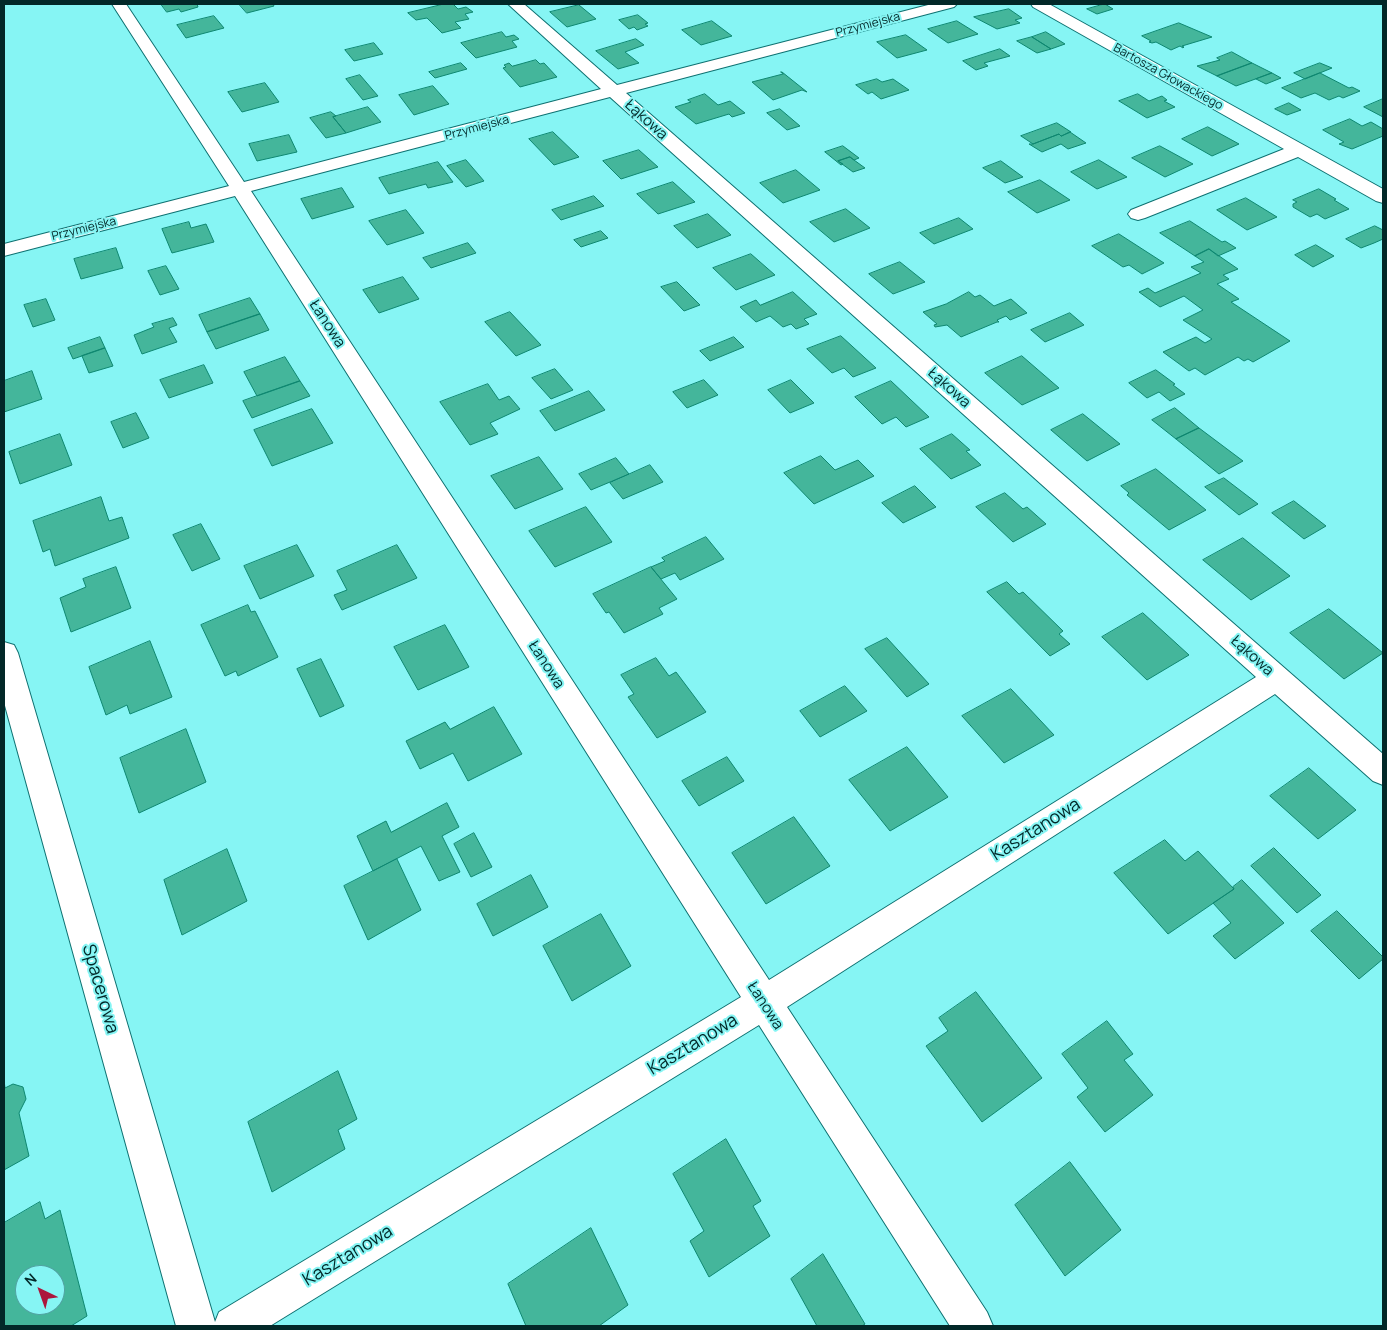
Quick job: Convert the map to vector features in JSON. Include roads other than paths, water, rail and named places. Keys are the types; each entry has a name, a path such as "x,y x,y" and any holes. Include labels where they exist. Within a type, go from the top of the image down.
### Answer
{"street":[{"name":"Łanowa","path":"119,4 241,189 763,1003 973,1326"},
{"name":"Łąkowa","path":"515,4 1383,772"},
{"name":"Przymiejska","path":"4,250 949,4"},
{"name":"Bartosza Głowackiego","path":"1038,4 1383,198"},
{"path":"1138,214 1298,150"},
{"name":"Spacerowa","path":"4,653 196,1326"},
{"name":"Kasztanowa","path":"233,1326 763,1003 1277,678"}]}
